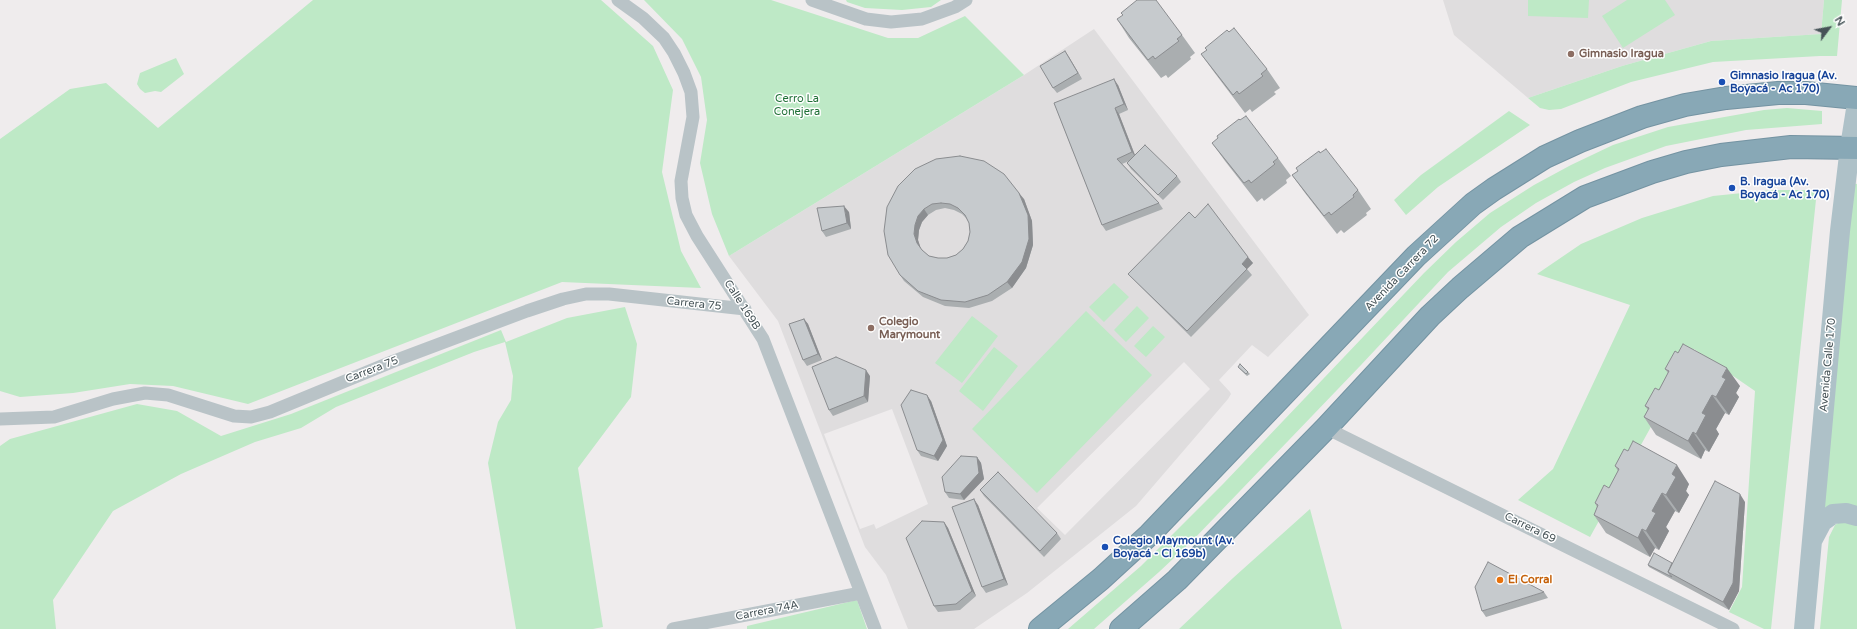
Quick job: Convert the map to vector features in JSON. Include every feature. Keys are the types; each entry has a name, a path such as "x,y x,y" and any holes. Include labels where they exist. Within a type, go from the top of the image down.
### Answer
{"highway":[{"name":"Avenida Carrera 72","path":"1040,629 1101,579 1149,535 1416,256 1473,204 1506,182 1545,157 1580,141 1642,117 1685,105 1726,98 1778,93 1806,93 1857,98"},
{"path":"1121,629 1177,580 1326,428 1430,316 1460,288 1520,237 1586,198 1652,172 1721,155 1791,147 1855,147"}],"main road":[{"name":"Avenida Calle 170","path":"1804,629 1840,231 1855,147 1857,103"},
{"path":"1811,546 1815,533 1822,522 1833,514 1846,512 1857,516"}],"street":[{"name":"Calle 169B","path":"618,0 643,18 664,38 674,53 684,73 691,92 693,117 681,181 683,204 686,215 697,236 745,309 767,348 875,629"},
{"path":"812,0 866,19 891,22 922,19 948,10 966,0"},
{"name":"Carrera 75","path":"0,419 54,417 113,399 145,393 168,395 234,416 251,417 270,412 387,364 527,311 586,294 609,294 745,309"},
{"name":"Carrera 69","path":"1326,428 1733,629"},
{"name":"Carrera 74A","path":"672,629 861,593"}],"shaded area":[{"name":"Gimnasio Iragua","path":"1443,0 1824,0 1821,34 1711,41 1622,66 1528,98 1454,35"},
{"name":"Colegio Marymount","path":"1094,29 1309,315 1268,357 1252,345 1219,380 1231,394 1228,399 1136,506 1027,593 974,629 908,629 886,575 865,547 778,321 729,256 1024,75","holes":["1184,362 1210,389 1065,535 1037,508","892,409 928,504 876,529 874,524 860,529 824,434"]}],"green space":[{"path":"313,0 601,0 653,46 673,90 662,172 681,251 701,288 562,282 248,404 173,386 130,384 73,393 20,397 0,391 0,139 70,89 106,83 158,128"},
{"name":"Cerro La Conejera","path":"644,0 771,0 888,38 918,38 965,16 1024,75 729,256 712,214 700,163 707,120 701,77 682,39"},
{"path":"846,0 941,0 931,7 902,10 865,8 847,2"},
{"path":"1528,0 1589,0 1588,18 1528,16"},
{"path":"1627,0 1665,0 1675,15 1623,48 1602,16"},
{"path":"1824,0 1842,0 1837,56 1713,62 1631,82 1561,109 1549,110 1540,108 1528,98 1622,66 1711,41 1821,34"},
{"path":"176,58 184,74 161,92 155,91 145,93 140,89 137,84 140,73"},
{"path":"1787,108 1822,111 1822,124 1746,130 1666,146 1605,168 1574,182 1536,203 1501,227 1448,272 1192,541 1159,572 1094,629 1068,629 1141,566 1223,484 1424,273 1456,242 1490,213 1534,185 1613,145 1668,127 1764,110"},
{"path":"1509,111 1530,125 1438,187 1406,215 1394,200 1421,175"},
{"path":"1851,183 1857,184 1857,506 1826,510 1824,506"},
{"path":"1772,190 1817,190 1771,629 1764,629 1729,612 1742,587 1755,391 1694,349 1590,537 1518,500 1553,469 1630,305 1537,274 1581,244 1642,218 1713,196"},
{"path":"1114,283 1129,297 1104,322 1089,307"},
{"path":"1137,306 1149,318 1126,342 1114,330"},
{"path":"625,307 637,344 631,397 578,468 603,627 593,629 516,629 488,463 498,422 511,400 513,376 505,342 474,352 336,407 301,428 255,442 181,474 113,511 53,600 56,629 0,629 0,446 10,439 137,404 177,411 221,436 291,414 501,330 506,342 567,318"},
{"path":"1086,311 1152,375 1037,493 972,429"},
{"path":"972,316 998,336 962,383 935,363"},
{"path":"1153,326 1165,337 1146,357 1134,346"},
{"path":"994,347 1018,366 983,411 959,391"},
{"path":"1310,509 1342,629 1179,629 1233,578"},
{"path":"1843,520 1857,522 1857,629 1820,629 1829,537 1835,525"},
{"path":"857,600 867,629 747,629 747,626"}],"building":[{"path":"1137,0 1156,0 1182,35 1177,39 1179,41 1155,59 1153,56 1148,60 1117,19 1123,15 1121,13"},
{"path":"1234,28 1267,69 1261,74 1263,76 1239,94 1237,91 1233,95 1201,54 1207,50 1205,48 1227,30 1229,32"},
{"path":"1065,51 1078,73 1053,88 1040,66"},
{"path":"1114,79 1124,104 1115,108 1132,152 1117,159 1159,203 1102,225 1054,103"},
{"path":"1246,116 1278,158 1273,162 1275,164 1251,183 1249,180 1244,183 1212,143 1218,138 1217,136 1239,119 1240,120"},
{"path":"1145,145 1177,176 1158,195 1127,163"},
{"path":"1326,149 1358,190 1353,195 1354,197 1331,215 1329,212 1324,216 1292,175 1298,171 1296,168 1319,151 1320,153"},
{"path":"960,156 984,161 1004,174 1019,193 1028,215 1029,239 1022,262 1007,282 988,295 965,302 941,300 918,291 900,275 888,255 884,231 887,207 898,186 915,169 936,159","holes":["932,204 950,204 958,208 965,215 969,223 970,232 968,241 963,249 956,255 947,258 929,256 917,243 914,234 918,216 924,209"]},
{"path":"1208,204 1248,257 1242,264 1247,269 1187,331 1128,274 1189,212 1195,218"},
{"path":"844,206 847,223 822,231 817,208"},
{"path":"804,319 818,354 803,360 789,324"},
{"path":"1683,344 1727,368 1722,377 1726,379 1716,397 1712,395 1702,413 1706,415 1696,434 1693,432 1688,441 1644,417 1649,408 1645,406 1655,388 1659,390 1669,371 1665,369 1675,351 1678,353"},
{"path":"836,357 866,370 864,396 829,410 812,367"},
{"path":"1240,364 1248,372 1246,374 1238,367"},
{"path":"911,390 927,395 943,440 934,456 917,450 901,405"},
{"path":"1633,441 1677,465 1672,474 1676,477 1666,495 1662,493 1652,511 1656,513 1646,531 1642,529 1638,538 1594,515 1598,505 1595,503 1604,485 1609,488 1619,469 1615,466 1624,449 1628,451"},
{"path":"961,456 977,457 979,473 960,494 945,492 942,477"},
{"path":"998,472 1057,533 1040,551 980,490"},
{"path":"1715,481 1740,494 1733,583 1723,602 1668,572"},
{"path":"974,499 1004,579 982,587 952,507"},
{"path":"922,521 944,522 972,591 956,604 934,606 906,538"},
{"path":"1654,553 1672,563 1668,572 1672,577 1648,565"},
{"name":"El Corral","path":"1488,562 1544,592 1482,611 1475,587"}],"place":[{"name":"Gimnasio Iragua","path":"1571,54"},
{"name":"Gimnasio Iragua (Av. Boyacá - Ac 170)","path":"1722,82"},
{"name":"B. Iragua (Av. Boyacá - Ac 170)","path":"1732,188"},
{"name":"Colegio Marymount","path":"871,328"},
{"name":"Colegio Maymount (Av. Boyacá - Cl 169b)","path":"1105,547"},
{"name":"El Corral","path":"1500,580"}]}
